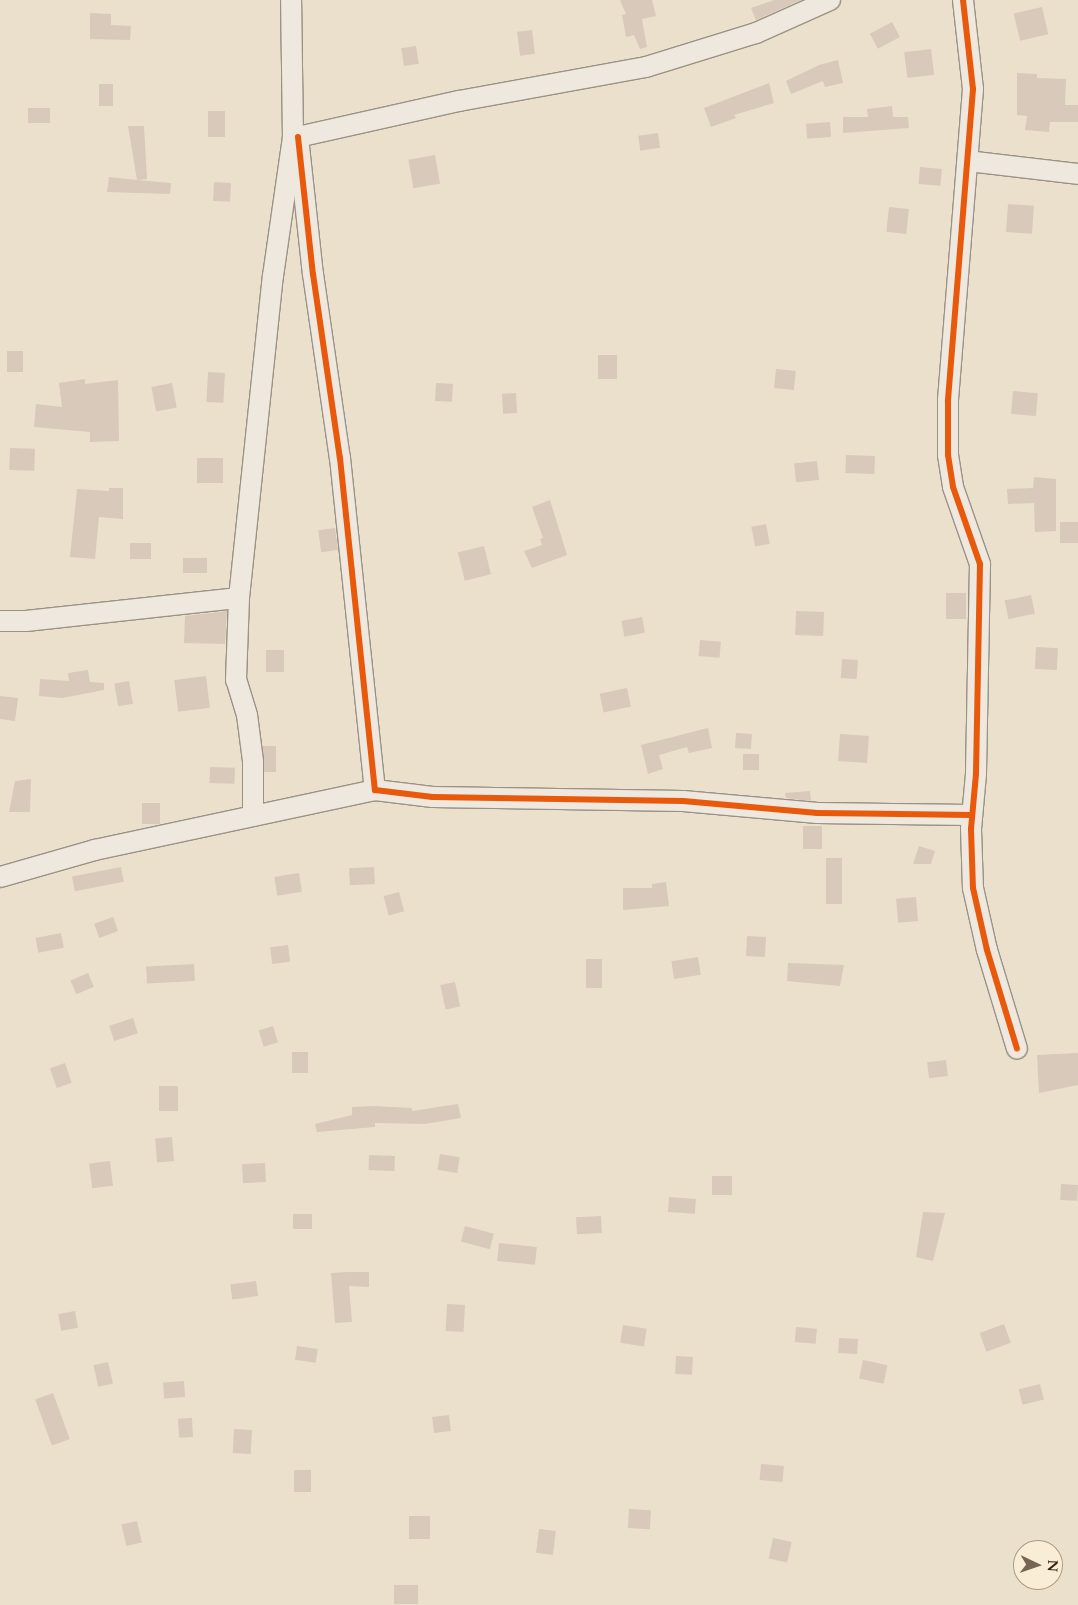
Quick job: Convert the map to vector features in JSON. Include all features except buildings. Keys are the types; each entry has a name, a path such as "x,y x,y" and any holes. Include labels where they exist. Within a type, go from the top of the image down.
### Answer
{"street":[{"path":"291,0 296,138 313,274 340,458 375,790"},
{"path":"296,138 459,102 646,67 756,33 830,0"},
{"path":"963,0 972,89 948,428 953,487 980,564 976,774 972,814 973,888 987,950 1018,1048"},
{"path":"253,816 254,761 247,716 236,680 239,598 272,286 296,138"},
{"path":"968,161 1078,174"},
{"path":"0,621 26,621 239,598"},
{"path":"0,877 95,850 375,790 433,797 683,801 817,812 972,814"}],"cycle path":[{"path":"963,0 973,89 948,401 948,455 953,487 980,564 976,774 971,829 973,888 987,950 1017,1049"},
{"path":"298,137 313,274 340,458 375,790 433,797 683,801 817,813 972,815"}]}
